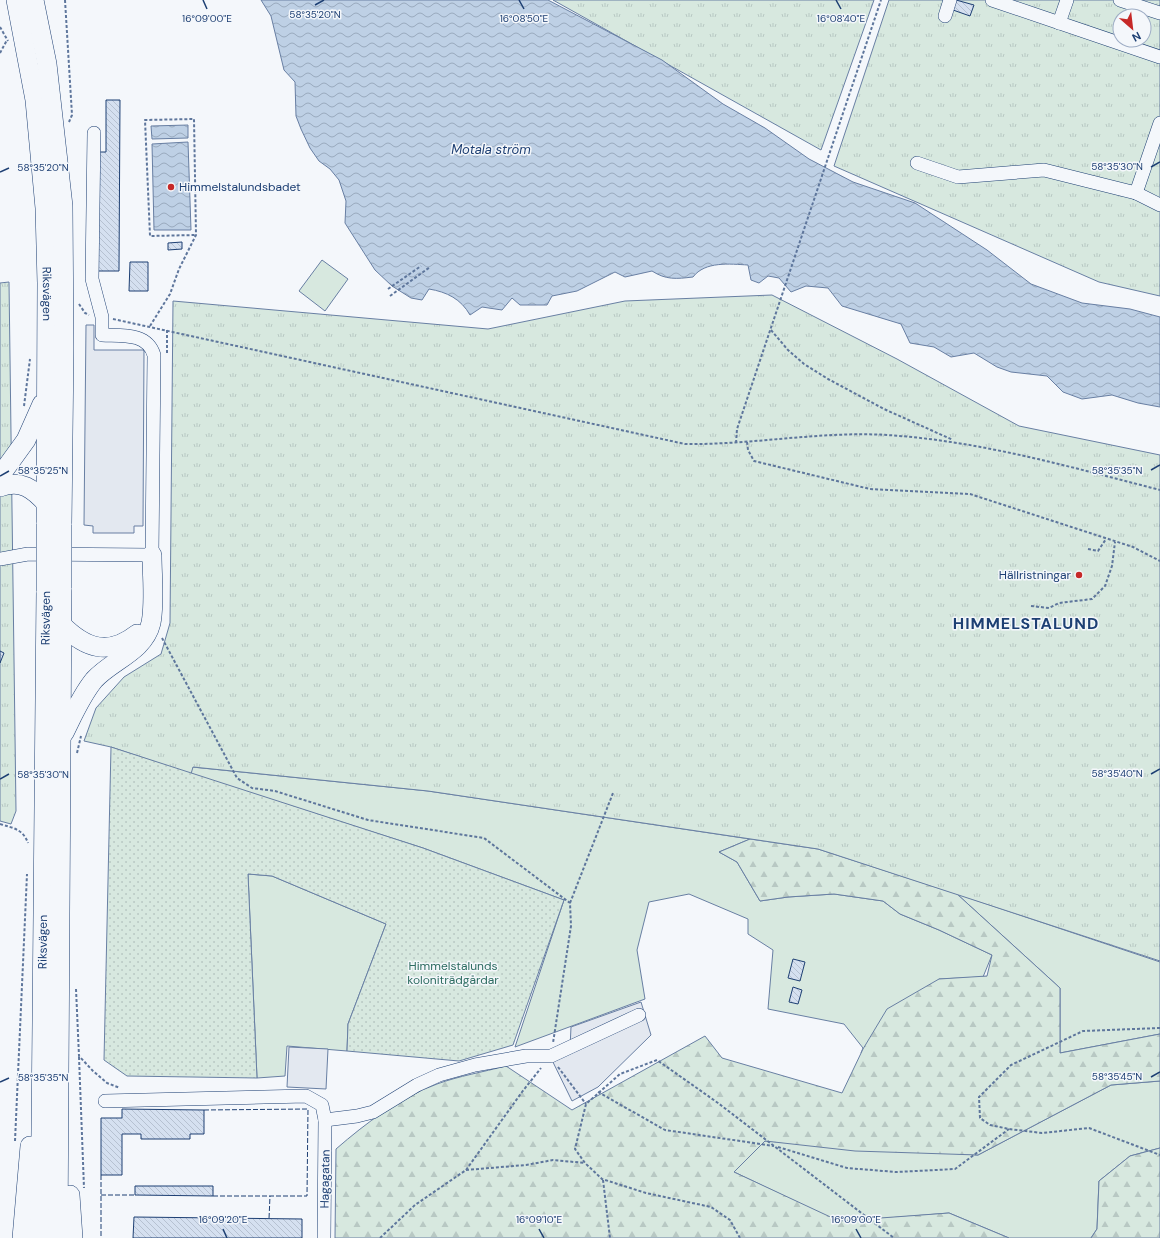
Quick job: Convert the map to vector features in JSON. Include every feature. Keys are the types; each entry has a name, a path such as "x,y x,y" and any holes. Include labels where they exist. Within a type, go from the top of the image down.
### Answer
{"highway":[{"name":"Riksvägen","path":"16,0 35,100 43,178 47,283 46,503 54,524"},
{"name":"Riksvägen","path":"34,0 47,64 63,206 64,348 54,524 54,589 41,1053 40,1238"},
{"path":"0,476 26,440 46,395"},
{"path":"0,487 16,483 23,485 35,492 46,503"},
{"path":"62,738 78,705 93,681 103,671 140,644 150,623 152,611 152,555"},
{"name":"Riksvägen","path":"54,589 62,625 58,1238"},
{"path":"62,625 83,643 103,648 118,646 128,641 138,633 152,611"},
{"path":"59,1018 73,1238"},
{"path":"22,1238 26,1180 41,1053"}],"street":[{"path":"944,16 950,0"},
{"path":"992,0 1160,57"},
{"path":"1059,22 1067,0"},
{"path":"1120,0 1160,13"},
{"path":"1136,193 1160,123"},
{"path":"0,559 28,554 152,555 154,355 152,348 143,339 136,337 102,335 102,317 92,279 94,133"},
{"path":"917,163 958,177 1044,170 1136,193 1160,205"},
{"path":"105,1101 306,1096 322,1105 326,1120 358,1116 373,1112 417,1085 439,1076 475,1064 526,1056 551,1056 639,1015"},
{"name":"Hagagatan","path":"324,1238 326,1120"}],"path":[{"path":"65,0 72,115 68,125"},
{"path":"736,443 737,429 881,0"},
{"path":"0,27 10,45 7,30"},
{"path":"0,53 7,40"},
{"path":"150,326 170,294 179,268 196,235 194,119 145,120 150,236 196,235"},
{"path":"388,289 421,266"},
{"path":"390,296 430,267"},
{"path":"167,330 685,444 736,443 821,436 886,435 955,442 1021,455 1160,490"},
{"path":"771,330 788,350 804,364 822,375 884,409 955,442"},
{"path":"23,407 31,352"},
{"path":"747,442 748,450 754,461 870,489 970,494 1133,548 1160,562"},
{"path":"1088,549 1098,551 1106,539"},
{"path":"1031,606 1049,608 1059,603 1092,599 1105,586 1112,566 1116,542"},
{"path":"158,641 161,636 237,778 252,788 275,790 368,820 484,838 570,903"},
{"path":"76,759 83,729"},
{"path":"380,1238 415,1205 466,1170 522,1092 551,1056 572,926 570,903 613,793"},
{"path":"0,824 17,829 25,835 28,845"},
{"path":"15,1143 27,872"},
{"path":"76,987 84,1190"},
{"path":"1160,1028 1083,1031 1011,1065 979,1097 980,1118 990,1125 1009,1129 1042,1132 1089,1128 1160,1155"},
{"path":"79,1056 93,1071 107,1082 124,1089"},
{"path":"551,1056 586,1104"},
{"path":"740,1238 730,1220 711,1207 646,1193 603,1180 585,1163 576,1149 586,1104 620,1074 657,1060 776,1147 894,1238"},
{"path":"598,1092 665,1130 776,1147 847,1168 896,1172 955,1169 1009,1129"},
{"path":"466,1170 526,1165 553,1160 585,1163"},
{"path":"603,1180 610,1238"}],"green space":[{"path":"553,0 874,0 821,150"},
{"path":"889,0 1160,0 1160,296 1099,282 834,166"},
{"path":"322,260 348,279 325,311 299,291"},
{"path":"9,282 16,811 11,824 0,821 0,283"},
{"path":"772,295 897,359 1019,426 1160,455 1160,961 818,849 428,791 193,767 191,774 111,747 84,741 96,708 124,677 161,654 170,623 173,301 488,329 625,301"},
{"name":"Himmelstalunds koloniträdgårdar","path":"111,747 423,848 564,900 513,1045 459,1061 347,1051 348,1024 386,924 272,876 248,874 257,1078 127,1076 104,1060"},
{"path":"192,767 428,791 750,839 719,852 737,862 760,901 788,897 834,894 883,901 900,914 939,930 992,955 983,977 939,979 861,1053 863,1048 844,1024 768,1009 773,950 748,934 748,919 689,894 649,902 637,950 645,999 515,1047 564,900 423,848 191,774"},
{"path":"750,839 818,849 957,894 1060,988 1060,1053 1160,1034 1160,1081 1111,1085 978,1155 855,1151 765,1141 734,1172 839,1221 949,1213 1009,1238 335,1238 336,1149 359,1130 396,1104 409,1096 437,1084 462,1076 506,1066 572,1110 705,1036 722,1058 842,1093 863,1049 887,1009 939,979 987,976 992,955 939,930 900,914 883,901 834,894 788,897 760,901 737,862 719,852"},
{"path":"248,874 272,876 386,924 348,1024 347,1051 287,1046 285,1076 257,1078"},
{"path":"957,894 1160,962 1160,1034 1060,1053 1060,988"},
{"path":"1160,1081 1160,1148 1130,1156 1099,1181 1097,1229 1091,1238 1009,1238 949,1213 839,1222 734,1172 765,1141 978,1155 1111,1085"},
{"path":"1160,1148 1160,1238 1091,1238 1097,1229 1099,1181 1130,1156"}],"shaded area":[{"path":"86,325 94,325 94,350 144,350 143,526 134,526 134,533 93,533 93,526 84,525"},
{"path":"641,1002 651,1035 598,1087 572,1101 550,1056 570,1048 571,1027"},
{"path":"289,1047 328,1049 326,1089 287,1087"}],"water":[{"name":"Motala ström","path":"261,0 548,0 662,60 723,104 765,128 809,159 853,182 915,203 987,250 1031,284 1082,303 1130,309 1160,317 1160,407 1138,403 1112,395 1082,399 1063,392 1047,376 1011,372 997,367 974,353 951,357 934,347 910,343 901,324 842,306 828,288 806,286 791,292 779,278 768,276 759,283 751,280 748,265 726,264 711,266 704,268 693,277 681,278 662,276 652,271 625,277 615,272 577,291 552,296 547,305 520,305 512,298 502,310 482,307 470,315 458,301 442,292 429,289 422,300 411,298 392,286 375,270 345,223 346,201 339,180 330,169 319,161 310,148 301,129 296,116 295,82 284,70 271,16"},
{"path":"188,125 188,138 152,139 151,126"},
{"name":"Himmelstalundsbadet","path":"188,142 191,230 154,230 152,144"}],"building":[{"path":"956,0 974,5 970,16 953,10"},
{"path":"106,100 120,100 119,271 97,271 99,152 106,152"},
{"path":"182,242 182,249 168,250 168,243"},
{"path":"130,262 148,262 148,291 129,291"},
{"path":"0,651 4,653 0,663"},
{"path":"793,959 805,962 800,981 788,978"},
{"path":"793,987 802,990 798,1004 789,1002"},
{"path":"122,1109 204,1110 204,1134 190,1134 190,1139 141,1139 141,1134 122,1134 122,1175 101,1175 101,1118 122,1118"},
{"path":"135,1186 213,1186 213,1196 135,1195"},
{"path":"134,1217 302,1219 302,1238 133,1238"}],"fence":[{"path":"204,1110 308,1109 307,1196 270,1196 269,1219"},
{"path":"101,1175 101,1238"},
{"path":"101,1195 135,1195"},
{"path":"213,1196 270,1196"}],"place":[{"name":"Himmelstalundsbadet","path":"171,187"},
{"name":"Hällristningar","path":"1079,575"}],"district":[{"name":"HIMMELSTALUND","path":"1026,623"}]}
